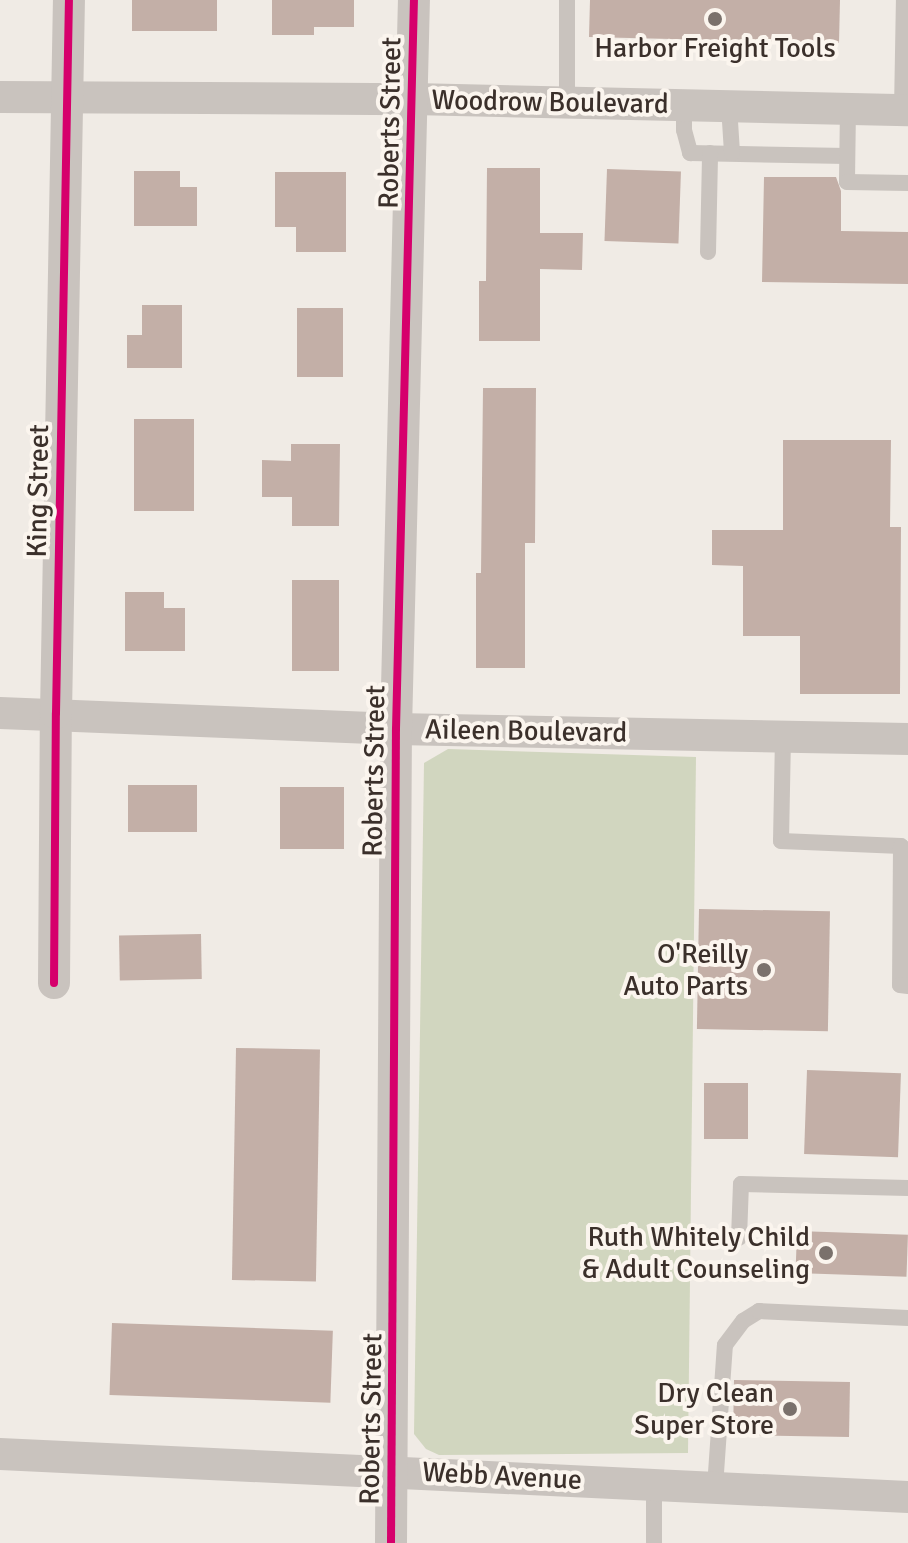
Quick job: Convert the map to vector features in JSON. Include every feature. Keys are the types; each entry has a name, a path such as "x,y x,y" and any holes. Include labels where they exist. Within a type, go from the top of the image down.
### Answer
{"street":[{"name":"King Street","path":"54,983 69,0"},
{"name":"Roberts Street","path":"391,1543 394,1471 396,729 414,0"},
{"name":"Woodrow Boulevard","path":"0,97 413,99 905,110"},
{"name":"Aileen Boulevard","path":"0,713 396,729 908,739"},
{"name":"Webb Avenue","path":"0,1454 908,1497"}],"lane":[{"path":"567,0 567,103"},
{"path":"904,0 905,110"},
{"path":"684,105 684,130 690,153 847,156"},
{"path":"729,106 732,153"},
{"path":"848,108 847,182 908,183"},
{"path":"708,252 710,153"},
{"path":"783,737 781,841 901,846 900,985 908,986"},
{"path":"739,1238 741,1184 908,1188"},
{"path":"715,1487 725,1345 743,1321 759,1311 908,1318"},
{"path":"654,1484 654,1543"}],"green space":[{"path":"448,749 696,757 688,1453 439,1455 426,1449 414,1434 424,763"}],"building":[{"path":"132,0 217,0 217,31 132,31"},
{"path":"272,0 354,0 354,27 314,27 314,35 272,35"},
{"name":"Harbor Freight Tools","path":"590,0 840,0 839,43 589,37"},
{"path":"487,168 540,168 540,233 583,233 582,270 540,269 540,341 479,341 479,281 486,281"},
{"path":"607,169 681,172 678,244 604,241"},
{"path":"134,171 180,171 180,187 197,187 197,226 134,226"},
{"path":"275,172 346,172 346,252 296,252 296,227 275,227"},
{"path":"764,177 836,177 841,191 841,231 908,232 908,284 762,282"},
{"path":"142,305 182,305 182,368 127,368 127,335 142,335"},
{"path":"297,308 343,308 343,377 297,377"},
{"path":"483,388 536,388 535,543 525,543 525,668 476,668 476,573 481,573"},
{"path":"134,419 194,419 194,511 134,511"},
{"path":"783,440 891,440 890,527 901,527 900,694 800,694 800,636 743,636 743,566 712,565 712,530 783,530"},
{"path":"291,444 340,444 339,526 292,526 292,497 262,497 262,460 291,461"},
{"path":"292,580 339,580 339,671 292,671"},
{"path":"125,592 164,592 164,608 185,608 185,651 125,651"},
{"path":"128,785 197,785 197,832 128,832"},
{"path":"280,787 344,787 344,849 280,849"},
{"name":"O'Reilly Auto Parts","path":"699,909 830,911 828,1031 697,1029"},
{"path":"201,934 202,979 120,980 119,935"},
{"path":"236,1048 320,1049 316,1281 232,1280"},
{"path":"807,1070 901,1073 898,1157 804,1154"},
{"path":"704,1083 748,1083 748,1139 704,1139"},
{"path":"797,1231 908,1235 906,1277 796,1273"},
{"path":"112,1323 333,1331 330,1403 109,1395"},
{"name":"Dry Clean Super Store","path":"734,1380 850,1382 849,1437 733,1435"}],"cycle path":[{"path":"54,983 69,0"},
{"path":"391,1543 396,729 414,0"}],"place":[{"name":"Harbor Freight Tools","path":"715,19"},
{"name":"O'Reilly Auto Parts","path":"764,970"},
{"name":"Ruth Whitely Child & Adult Counseling","path":"826,1253"},
{"name":"Dry Clean Super Store","path":"790,1409"}]}
